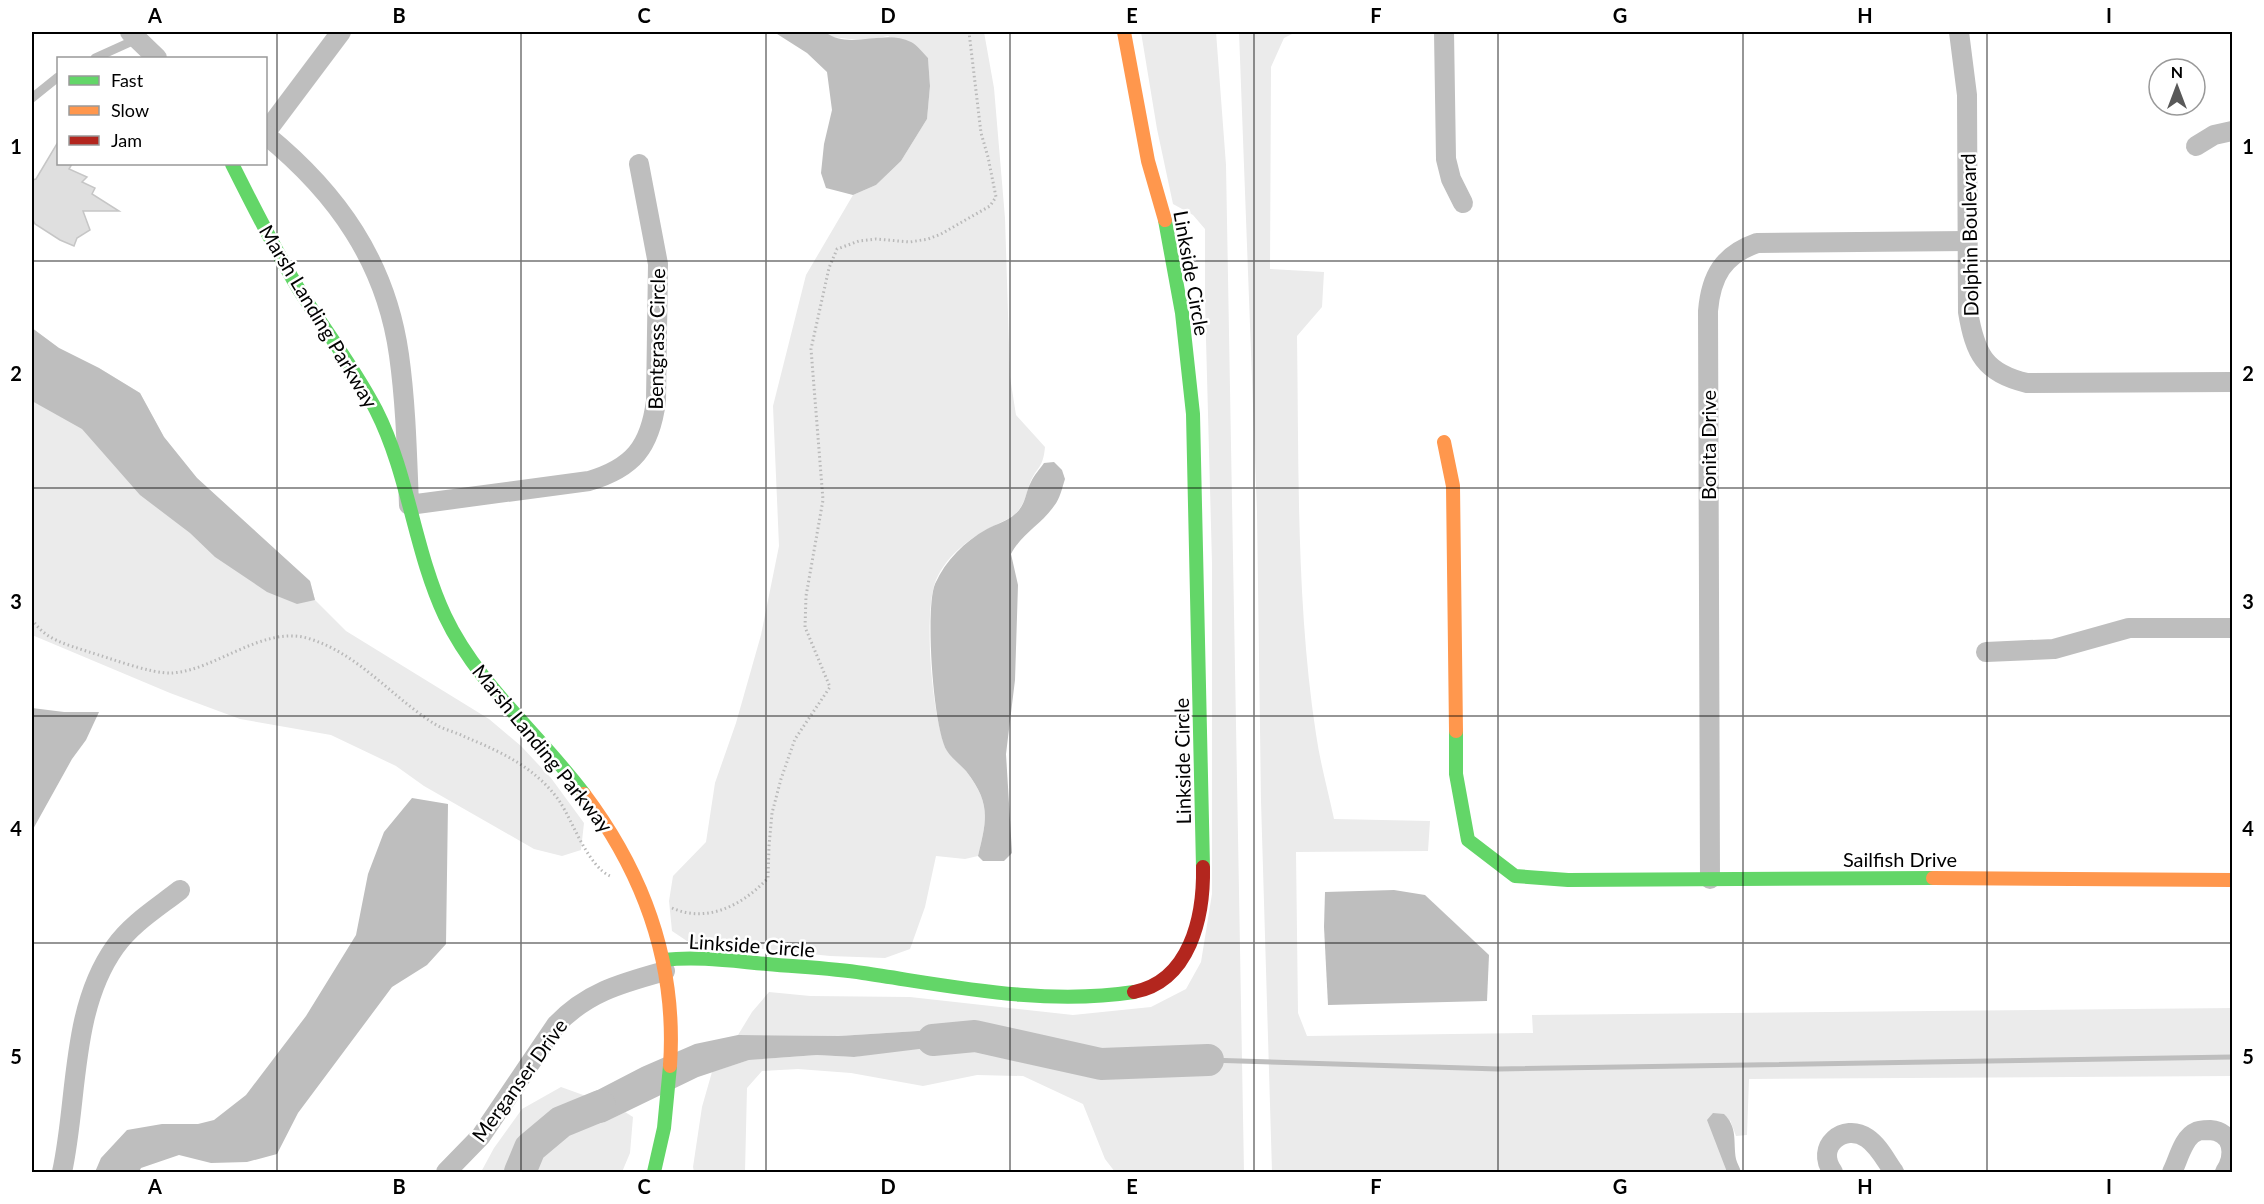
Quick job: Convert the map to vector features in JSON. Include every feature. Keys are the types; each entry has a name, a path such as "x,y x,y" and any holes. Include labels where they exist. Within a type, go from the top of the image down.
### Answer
{"street":[{"path":"267,133 341,32"},
{"name":"Linkside Circle","path":"664,966 702,958 861,973 997,994 1075,997 1139,992 1153,987 1166,978 1186,955 1201,903 1203,876 1193,414 1182,313 1169,235 1148,162 1124,32"},
{"path":"1444,32 1446,159 1451,179 1463,203"},
{"name":"Dolphin Boulevard","path":"1959,32 1967,95 1968,312 1972,335 1981,357 1998,373 2009,379 2027,383 2232,382"},
{"path":"133,35 156,57"},
{"path":"2196,146 2214,135 2232,131"},
{"name":"Marsh Landing Parkway","path":"267,135 317,182 342,212 363,247 379,281 399,354 409,505"},
{"name":"Bentgrass Circle","path":"409,505 589,482 610,475 637,455 651,429 656,401 658,264 639,164"},
{"name":"Marsh Landing Parkway","path":"233,165 273,245 300,291 356,373 367,394 396,458 429,578 447,619 469,656 498,696 571,777 603,819 630,863 649,910 664,966 671,1007 672,1042 668,1103 654,1173"},
{"name":"Bonita Drive","path":"1710,879 1709,291 1717,272 1730,257 1757,243 1967,241"},
{"name":"Sailfish Drive","path":"1444,442 1453,486 1456,774 1467,840 1515,876 1568,880 2027,878 2232,880"},
{"path":"1986,652 2054,649 2129,628 2232,628"},
{"path":"63,1173 85,1019 100,973 115,946 134,925 180,890"},
{"name":"Merganser Drive","path":"446,1173 481,1136 556,1025 570,1010 588,998 664,966"},
{"path":"2172,1173 2187,1139 2195,1132 2206,1130 2224,1134 2230,1141 2232,1157 2225,1173"},
{"path":"1833,1173 1827,1165 1828,1147 1840,1136 1849,1134 1858,1134 1867,1138 1894,1173"}],"lane":[{"path":"97,57 133,35"},
{"path":"32,98 57,78"}],"path":[{"path":"642,893 683,913 717,912 731,908 760,887 768,878 772,813 782,779 795,739 830,687 805,627 806,596 823,500 811,349 830,268 837,249 860,241 876,239 910,242 928,239 990,206 996,197 981,132 969,32"},
{"path":"32,619 42,633 63,643 144,668 172,673 217,661 246,648 284,636 303,637 323,643 341,653 440,727 502,755 536,775 559,800 604,874 612,877"}],"shaded area":[{"path":"774,32 825,32 845,40 901,38 913,43 928,58 930,86 927,119 901,161 876,185 853,195 826,188 821,173 824,144 832,110 827,72 807,53"},
{"path":"825,32 984,32 994,88 1005,218 1010,377 1016,415 1045,447 1041,464 1017,512 963,546 947,561 936,580 931,606 930,647 933,691 940,731 947,751 966,771 980,793 985,821 978,856 965,859 936,856 925,907 910,949 885,958 830,956 687,941 672,931 669,901 673,876 706,842 715,783 736,723 761,635 779,546 773,406 806,275 853,195 876,185 901,161 927,119 930,86 928,58 888,36 866,40 849,39 832,37"},
{"path":"1141,32 1216,32 1226,165 1244,1172 1115,1172 1105,1159 1083,1104 1023,1076 977,1075 923,1086 851,1073 798,1069 762,1071 747,1088 745,1172 694,1172 702,1107 712,1072 749,1060 817,1055 854,1057 974,1036 964,1028 839,1036 738,1035 752,1012 769,992 810,996 910,997 1073,1015 1151,1007 1186,989 1201,962 1212,894 1212,563 1205,229 1193,215 1173,204 1157,129"},
{"path":"1239,32 1296,32 1284,38 1271,67 1270,269 1324,272 1322,307 1297,336 1299,485 1302,585 1310,685 1318,745 1334,819 1430,821 1428,851 1296,852 1298,1013 1307,1036 1533,1033 1532,1015 2232,1008 2232,1076 1749,1079 1747,1135 1736,1136 1730,1120 1727,1172 1272,1172 1261,801 1257,512"},
{"path":"32,328 59,348 99,368 140,393 164,437 197,478 310,581 315,600 346,631 489,719 521,746 551,778 584,823 581,850 562,856 534,849 424,786 396,766 331,735 240,719 170,693 32,635"},
{"path":"32,328 59,348 99,368 140,393 164,437 197,478 310,581 315,600 297,604 267,592 215,557 190,533 140,495 82,429 32,401"},
{"path":"1054,462 1062,470 1065,479 1058,500 1011,554 1018,585 1015,680 1006,754 1012,853 1004,861 983,861 978,856 985,821 983,802 974,782 947,751 938,719 932,668 932,597 939,575 957,552 979,534 1015,514 1021,507 1037,472 1044,463"},
{"path":"32,708 64,712 99,712 86,740 72,759 32,831"},
{"path":"412,798 448,804 446,944 427,965 392,987 298,1113 277,1154 247,1162 211,1163 179,1155 141,1168 139,1172 95,1172 101,1158 127,1130 162,1124 198,1124 214,1120 246,1095 306,1016 356,935 368,874 384,832"},
{"path":"1394,890 1425,895 1489,955 1487,1001 1328,1005 1324,927 1325,892"},
{"path":"965,1028 975,1036 968,1043 854,1057 817,1055 749,1060 698,1077 605,1122 580,1127 561,1122 570,1108 586,1096 642,1067 695,1044 738,1035 839,1036"},
{"path":"561,1087 586,1096 570,1108 605,1122 625,1112 633,1117 630,1153 622,1172 481,1172 494,1148 522,1109"},
{"path":"1713,1113 1724,1114 1731,1124 1736,1159 1741,1172 1727,1172 1707,1120"}],"building":[{"path":"57,144 57,165 71,165 69,169 87,177 82,182 95,188 92,194 119,211 83,211 90,230 77,238 74,246 35,224 32,218 32,180 36,179"}],"waterway":[{"path":"933,1040 975,1036 1101,1064 1208,1060"},
{"path":"1208,1060 1498,1069 2232,1057"},
{"path":"520,1172 530,1148 561,1122 600,1106"}],"traffic: fast":[{"path":"233,165 289,273 376,410 396,460 434,591 458,641 491,686 584,794"},
{"path":"1165,220 1182,313 1193,414 1203,867"},
{"path":"1456,731 1456,774 1468,840 1515,876 1568,880 1933,878"},
{"path":"663,960 715,959 827,969 1032,996 1100,996 1134,992"},
{"path":"654,1172 664,1128 670,1066"}],"traffic: slow":[{"path":"1124,32 1148,161 1165,220"},
{"path":"1444,442 1453,486 1456,731"},
{"path":"584,794 624,856 640,889 652,922 662,956 668,992 671,1028 670,1066"},
{"path":"1933,878 2232,880"}],"traffic: jam":[{"path":"1134,992 1153,986 1169,975 1181,961 1190,944 1201,906 1203,867"}]}
